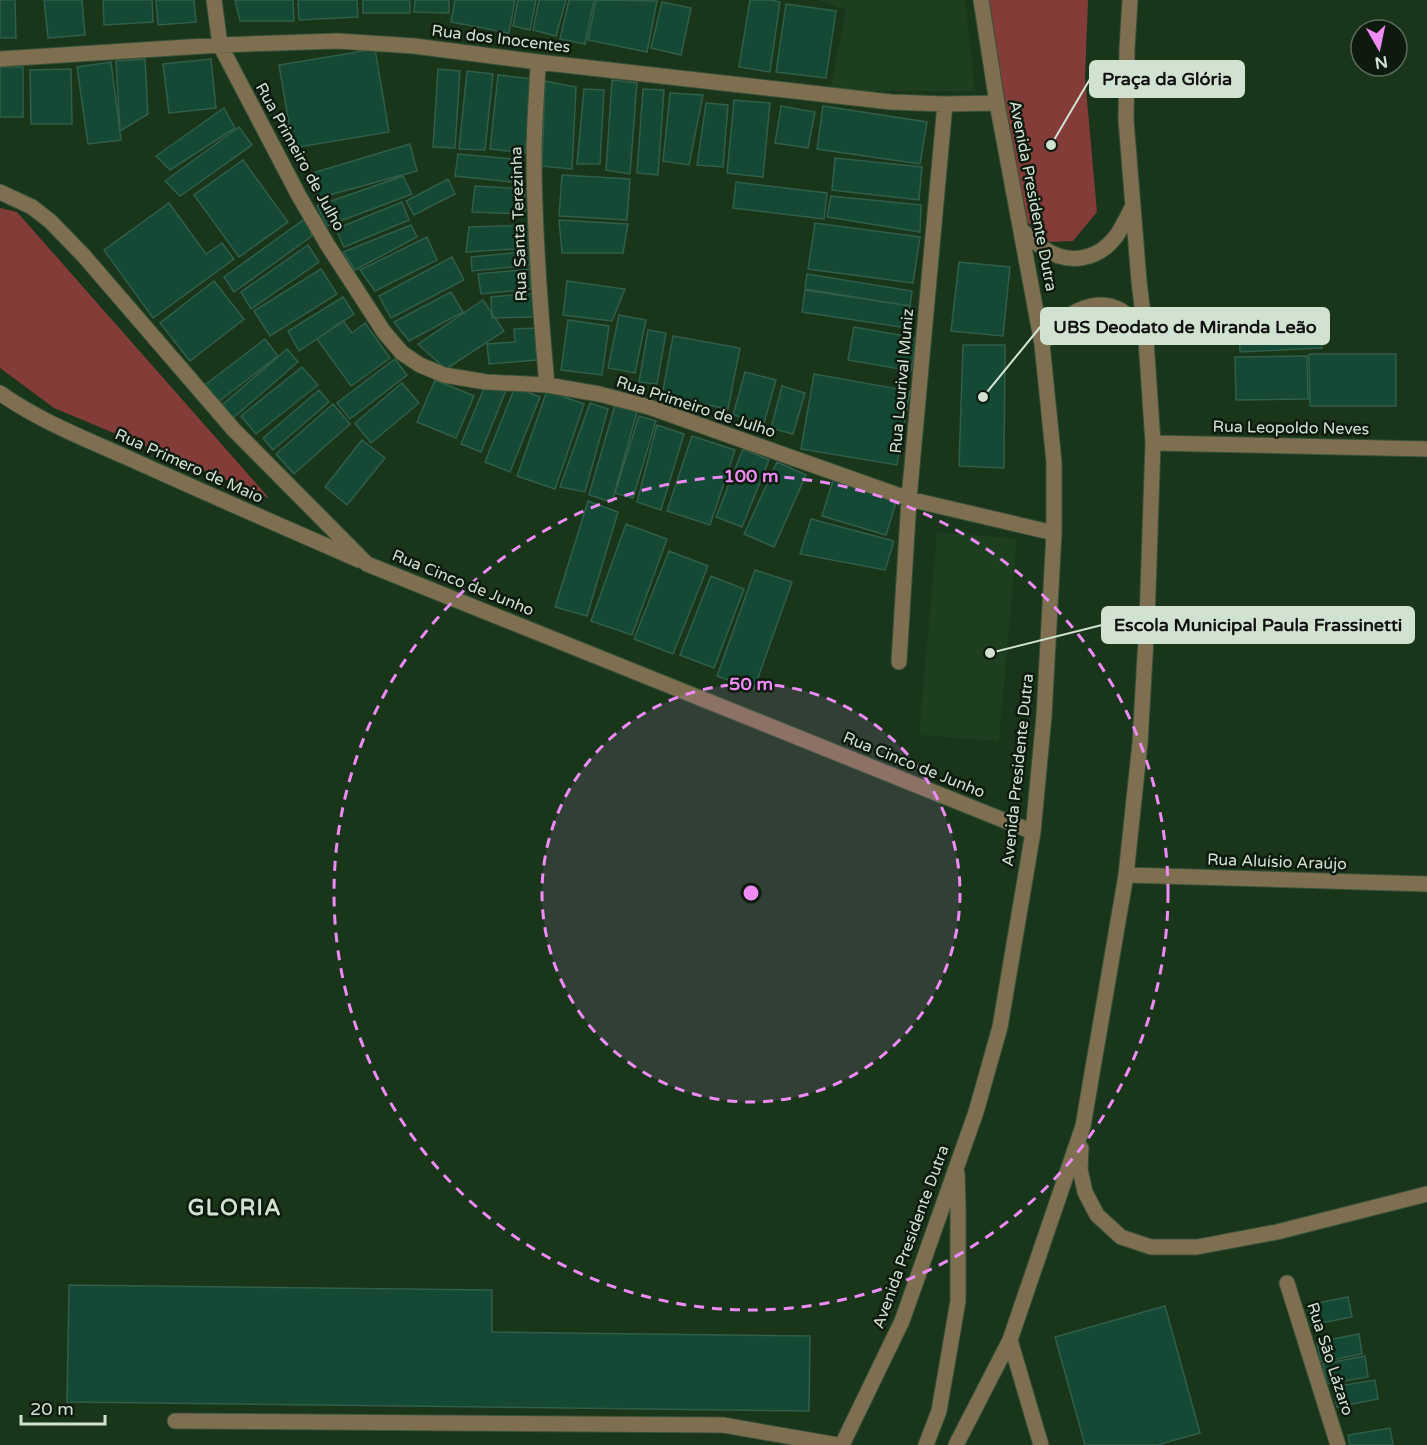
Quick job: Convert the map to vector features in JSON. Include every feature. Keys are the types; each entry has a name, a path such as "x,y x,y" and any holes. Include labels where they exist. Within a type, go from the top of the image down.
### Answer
{"street":[{"name":"Rua Primeiro de Julho","path":"214,0 220,45 299,196 384,332 402,353 420,365 444,375 486,382 547,385 599,394 649,407 909,499 1054,533"},
{"name":"Avenida Presidente Dutra","path":"840,1445 902,1321 976,1112 1000,1027 1033,832 1044,716 1054,533 1054,462 1042,344 997,103 981,0"},
{"path":"1130,0 1126,120 1153,442 1147,621 1140,743 1126,875 1083,1126 1080,1169 1085,1192 1097,1215 1121,1237 1151,1247 1197,1247 1266,1234 1427,1194"},
{"name":"Rua dos Inocentes","path":"0,59 220,45 338,41 414,46 891,102 997,103"},
{"name":"Rua Santa Terezinha","path":"538,62 534,153 536,242 547,385"},
{"name":"Rua Lourival Muniz","path":"899,662 909,499 945,104"},
{"name":"Rua Cinco de Junho","path":"0,192 32,207 50,221 234,430 368,564 1033,832"},
{"path":"1022,230 1045,249 1061,257 1092,256 1106,247 1118,234 1133,206"},
{"path":"1042,344 1063,320 1093,305 1105,305 1123,312 1146,340"},
{"name":"Rua Primero de Maio","path":"0,393 15,404 84,438 368,564"},
{"name":"Rua Leopoldo Neves","path":"1153,442 1427,449"},
{"name":"Rua Aluísio Araújo","path":"1126,875 1427,884"},
{"path":"956,1445 1010,1340 1083,1126"},
{"path":"926,1445 939,1411 958,1301 956,1165"},
{"name":"Rua São Lázaro","path":"1287,1283 1338,1445"},
{"path":"1010,1340 1041,1445"},
{"path":"175,1421 723,1425 840,1445"}],"shaded area":[{"path":"819,0 965,0 975,91 830,91 846,10"},
{"path":"988,0 1088,0 1085,78 1097,212 1073,241 1049,242 1025,220"},
{"path":"0,208 17,212 269,498 54,408 0,368"},
{"path":"937,532 1017,539 999,741 919,735"}],"building":[{"path":"0,0 15,0 16,38 0,38"},
{"path":"44,0 82,0 85,35 48,38"},
{"path":"103,0 152,0 153,22 104,25"},
{"path":"156,0 194,0 196,22 158,25"},
{"path":"235,0 293,0 294,21 240,21"},
{"path":"298,0 357,0 358,17 299,20"},
{"path":"363,0 410,0 410,13 363,13"},
{"path":"415,0 449,0 449,13 414,12"},
{"path":"455,0 515,0 509,33 451,22"},
{"path":"518,0 536,0 530,30 513,26"},
{"path":"539,0 566,0 556,36 533,30"},
{"path":"569,0 594,0 585,44 560,39"},
{"path":"596,0 657,1 647,52 588,40"},
{"path":"750,0 780,2 770,72 739,67"},
{"path":"662,2 691,8 681,55 651,48"},
{"path":"786,4 836,11 826,78 776,72"},
{"path":"375,49 389,132 293,148 279,65"},
{"path":"145,59 148,114 120,131 116,61"},
{"path":"211,59 216,108 169,113 163,64"},
{"path":"111,62 121,140 88,144 77,67"},
{"path":"0,67 23,67 23,117 0,117"},
{"path":"71,69 72,124 31,124 30,70"},
{"path":"438,69 460,71 455,148 433,147"},
{"path":"467,71 493,74 485,150 459,149"},
{"path":"498,75 533,79 525,153 490,149"},
{"path":"612,80 637,83 630,174 606,170"},
{"path":"545,81 576,87 572,169 542,166"},
{"path":"584,89 604,90 600,164 577,164"},
{"path":"643,89 664,90 658,175 637,173"},
{"path":"670,93 703,95 689,165 663,161"},
{"path":"734,100 770,103 763,177 727,173"},
{"path":"706,103 728,105 723,167 697,165"},
{"path":"781,106 815,112 808,148 775,143"},
{"path":"823,106 927,122 920,164 817,149"},
{"path":"224,108 235,128 170,170 156,156"},
{"path":"239,127 252,145 180,196 165,181"},
{"path":"410,144 417,171 318,198 306,175"},
{"path":"458,154 523,160 523,183 455,176"},
{"path":"835,158 922,167 919,200 832,190"},
{"path":"243,160 288,222 239,257 194,195"},
{"path":"562,175 630,179 627,220 559,216"},
{"path":"403,176 412,194 327,226 317,206"},
{"path":"448,179 455,194 414,215 406,201"},
{"path":"736,182 827,193 824,219 733,208"},
{"path":"475,186 525,189 525,214 472,212"},
{"path":"831,196 921,205 920,232 827,217"},
{"path":"402,202 409,220 344,247 336,229"},
{"path":"169,203 206,254 222,243 234,259 153,318 104,250"},
{"path":"306,218 312,236 234,292 224,277"},
{"path":"559,220 628,224 623,253 562,253"},
{"path":"815,223 920,237 913,283 808,269"},
{"path":"411,225 417,237 355,270 343,252"},
{"path":"531,225 532,248 466,252 469,227"},
{"path":"427,237 437,260 375,291 360,270"},
{"path":"308,245 319,262 251,309 241,292"},
{"path":"532,251 533,265 472,271 471,257"},
{"path":"452,257 464,280 391,318 379,296"},
{"path":"959,262 1010,267 1003,336 951,331"},
{"path":"321,269 337,294 270,336 254,311"},
{"path":"531,269 531,289 481,294 478,274"},
{"path":"807,274 912,291 910,306 805,289"},
{"path":"214,281 244,319 190,361 160,323"},
{"path":"567,281 625,289 612,321 563,315"},
{"path":"805,290 910,306 907,328 802,312"},
{"path":"451,292 463,312 409,341 394,322"},
{"path":"534,293 534,317 492,318 491,297"},
{"path":"343,297 354,314 299,351 288,331"},
{"path":"483,300 504,331 446,369 418,344"},
{"path":"619,315 646,320 635,373 608,368"},
{"path":"1321,315 1322,348 1240,352 1239,318"},
{"path":"568,320 609,326 602,375 561,370"},
{"path":"343,321 352,333 365,323 390,358 351,386 317,339"},
{"path":"854,327 917,338 911,371 848,360"},
{"path":"535,328 537,360 489,364 487,344 515,342 514,329"},
{"path":"648,330 666,333 657,384 639,382"},
{"path":"673,336 740,348 728,409 662,396"},
{"path":"265,339 278,356 218,402 205,385"},
{"path":"963,345 1005,345 1004,468 959,466"},
{"path":"287,349 298,362 233,418 222,405"},
{"path":"1309,354 1396,354 1396,406 1310,406"},
{"path":"1307,356 1308,399 1236,400 1235,357"},
{"path":"395,359 407,375 350,419 337,403"},
{"path":"302,367 318,385 256,434 241,416"},
{"path":"745,372 776,380 764,423 733,415"},
{"path":"814,374 910,391 897,465 801,449"},
{"path":"435,380 474,396 456,438 417,422"},
{"path":"402,383 419,403 371,443 355,423"},
{"path":"782,386 805,393 793,434 771,428"},
{"path":"515,387 540,397 510,472 485,462"},
{"path":"484,388 507,388 481,452 461,444"},
{"path":"319,390 329,402 273,450 263,438"},
{"path":"547,391 584,404 555,489 517,476"},
{"path":"590,403 608,409 585,492 560,487"},
{"path":"333,404 350,424 294,474 276,454"},
{"path":"615,405 637,412 612,502 589,495"},
{"path":"639,416 656,421 633,498 615,493"},
{"path":"657,425 684,434 661,510 637,502"},
{"path":"692,436 735,450 710,525 667,511"},
{"path":"362,440 385,458 347,505 325,487"},
{"path":"743,449 769,460 742,527 716,517"},
{"path":"777,462 806,475 774,547 744,534"},
{"path":"833,480 897,499 886,535 822,516"},
{"path":"588,501 618,512 587,616 555,607"},
{"path":"811,519 894,541 885,570 800,554"},
{"path":"626,524 667,539 632,635 591,621"},
{"path":"669,551 708,566 673,654 634,639"},
{"path":"755,570 792,582 754,689 717,676"},
{"path":"711,576 744,589 714,668 680,655"},
{"path":"69,1285 492,1290 492,1332 810,1336 809,1411 67,1402"},
{"path":"1348,1297 1352,1317 1311,1325 1307,1305"},
{"path":"1165,1306 1200,1433 1157,1445 1085,1445 1055,1337"},
{"path":"1359,1334 1362,1354 1321,1362 1317,1342"},
{"path":"1365,1356 1368,1377 1327,1384 1323,1364"},
{"path":"1375,1380 1378,1399 1337,1407 1333,1387"},
{"path":"1390,1428 1393,1445 1350,1445 1348,1435"}],"place":[{"name":"Praça da Glória","path":"1051,145"},
{"name":"UBS Deodato de Miranda Leão","path":"983,397"},
{"name":"Escola Municipal Paula Frassinetti","path":"990,653"}],"district":[{"name":"GLORIA","path":"235,1208"}]}
